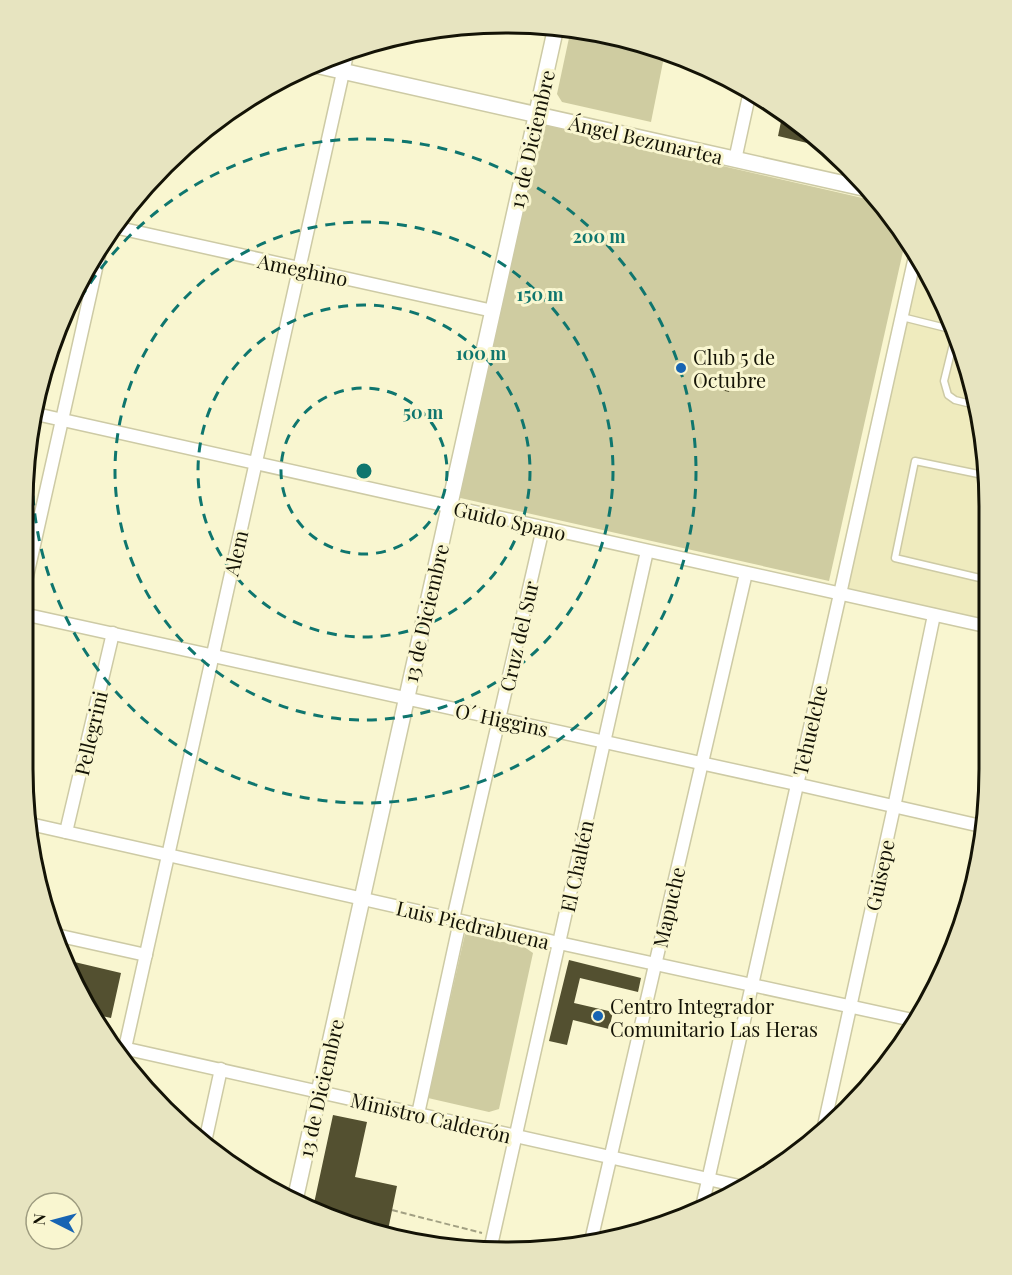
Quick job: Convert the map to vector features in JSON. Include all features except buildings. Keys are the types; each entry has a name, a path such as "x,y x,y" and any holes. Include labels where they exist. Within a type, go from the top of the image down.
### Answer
{"street":[{"name":"13 de Diciembre","path":"297,1193 554,36"},
{"name":"Alem","path":"122,1045 146,955 345,61"},
{"name":"Ángel Bezunartea","path":"329,67 854,186"},
{"path":"735,160 748,100"},
{"name":"Ameghino","path":"123,229 493,311"},
{"name":"Tehuelche","path":"704,1198 913,265"},
{"path":"33,549 96,270"},
{"name":"Guido Spano","path":"42,415 979,625"},
{"name":"Cruz del Sur","path":"418,1114 456,920 543,528"},
{"name":"El Chaltén","path":"492,1242 647,551"},
{"name":"Mapuche","path":"593,1234 746,573"},
{"name":"Guisepe","path":"826,1117 934,615"},
{"name":"O´ Higgins","path":"33,616 976,825"},
{"name":"Pellegrini","path":"66,832 113,633"},
{"name":"Luis Piedrabuena","path":"36,825 907,1019"},
{"path":"64,937 146,955"},
{"name":"Ministro Calderón","path":"127,1051 221,1070 732,1184"},
{"path":"207,1135 221,1070"}],"lane":[{"path":"902,317 944,328"},
{"path":"951,347 944,381 948,395 955,400 967,403"},
{"path":"978,474 915,461 895,558 979,578"}],"path":[{"path":"392,1210 493,1236"}],"shaded area":[{"path":"569,38 636,51 663,60 651,122 562,102 557,94"},
{"name":"Club 5 de Octubre","path":"540,124 866,199 903,250 829,581 456,497"},
{"path":"913,265 943,325 954,354 970,414 978,475 979,625 840,594"},
{"path":"465,934 523,946 533,953 499,1109 489,1112 428,1098"}],"place":[{"name":"Club 5 de Octubre","path":"681,368"},
{"name":"Centro Integrador Comunitario Las Heras","path":"598,1016"}]}
